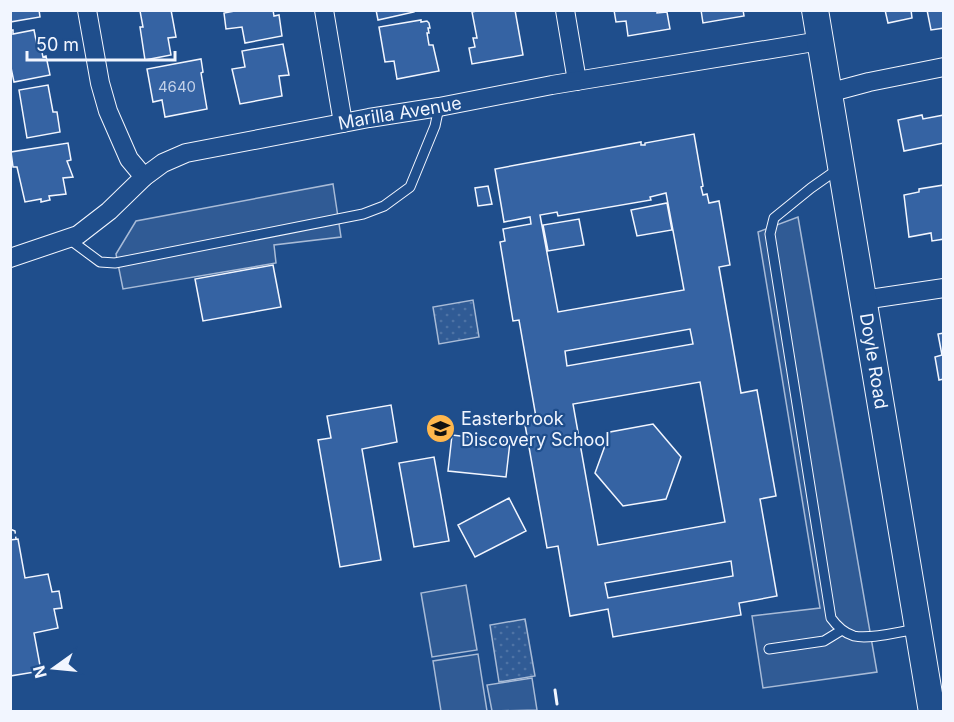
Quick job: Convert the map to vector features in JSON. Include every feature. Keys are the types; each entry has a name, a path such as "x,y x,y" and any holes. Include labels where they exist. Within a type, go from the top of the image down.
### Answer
{"main road":[{"name":"Doyle Road","path":"815,10 932,711"}],"street":[{"path":"87,10 100,83 108,111 129,159 144,177"},
{"path":"324,10 343,123"},
{"path":"565,10 577,81"},
{"name":"Marilla Avenue","path":"10,258 78,235 109,211 163,162 186,153 577,81 820,41"},
{"path":"828,93 944,67"},
{"path":"863,300 944,288"}],"lane":[{"path":"69,239 100,262 115,263 363,214 384,206 410,187 428,146 440,107"},
{"path":"840,168 774,218 770,234 831,618 842,630 853,636 918,628"},
{"path":"769,649 824,641 842,630"}],"shaded area":[{"path":"333,184 341,237 274,245 276,263 123,289 116,254 136,221"},
{"path":"798,217 877,672 763,688 752,616 820,608 758,232"},
{"path":"473,300 479,337 439,344 433,307"},
{"path":"466,585 477,650 432,657 421,593"},
{"path":"525,619 535,676 499,682 490,625"},
{"path":"478,654 487,711 441,711 433,661"},
{"path":"532,678 537,710 492,711 487,685"}],"building":[{"path":"10,10 39,10 40,17 10,22"},
{"path":"171,10 176,37 168,38 171,55 145,60 140,11"},
{"path":"240,10 273,10 274,16 279,15 282,36 245,43 242,27 226,29 224,13"},
{"path":"376,10 414,10 414,12 378,20"},
{"path":"515,10 523,55 472,64 469,48 475,47 473,38 477,38 472,12"},
{"path":"614,10 667,12 670,29 628,36 626,21 616,22"},
{"path":"701,10 743,10 744,16 703,23"},
{"path":"885,10 911,10 912,18 888,23"},
{"path":"927,10 944,10 944,28 931,30"},
{"path":"421,20 421,22 429,23 429,33 427,33 429,45 433,45 439,71 397,79 394,61 385,62 379,27"},
{"path":"10,30 13,30 13,34 34,30 37,45 40,44 43,57 46,56 50,75 14,82 10,63"},
{"path":"283,44 289,75 279,76 282,96 240,104 232,69 245,67 242,51"},
{"path":"201,59 207,109 165,117 162,100 153,102 147,69"},
{"path":"48,85 53,112 57,112 60,132 27,138 19,90"},
{"path":"922,115 923,119 944,115 944,143 904,151 898,120"},
{"path":"694,134 703,195 707,194 709,203 719,201 730,265 719,267 741,393 757,390 776,496 760,499 777,596 739,603 741,615 613,637 608,609 570,616 558,546 547,548 524,419 536,417 519,320 513,321 500,242 505,241 503,229 531,224 530,217 504,222 495,169 641,142 641,145 645,145 645,143","holes":["666,193 684,290 558,312 540,215 557,212 558,216 651,200 650,197","690,329 693,344 567,366 565,351","700,382 725,522 598,545 573,404","731,561 733,576 608,598 605,583"]},
{"path":"68,143 71,160 67,161 73,177 63,178 66,194 49,196 50,200 41,202 41,199 25,202 17,167 13,167 11,152"},
{"path":"944,185 944,239 932,241 931,233 909,237 904,195 919,192 919,189"},
{"path":"488,186 492,204 478,206 475,188"},
{"path":"667,203 672,230 637,236 631,210"},
{"path":"579,219 584,245 548,251 543,225"},
{"path":"273,265 281,307 203,321 195,279"},
{"path":"944,333 944,379 939,380 935,357 942,355 938,334"},
{"path":"391,405 397,442 362,449 381,560 340,567 318,440 331,438 327,416"},
{"path":"653,424 681,457 666,499 623,506 595,473 610,432"},
{"path":"452,435 510,442 506,477 448,471"},
{"path":"434,457 449,541 414,547 399,463"},
{"path":"509,498 526,531 475,557 458,525"},
{"path":"18,539 25,578 48,574 52,592 59,591 62,608 54,609 58,628 34,633 41,671 10,676 10,540"}],"fence":[{"path":"10,529 15,531 16,539"}],"wall":[{"path":"555,690 557,704"}],"place":[{"name":"Easterbrook Discovery School","path":"440,429"}]}
